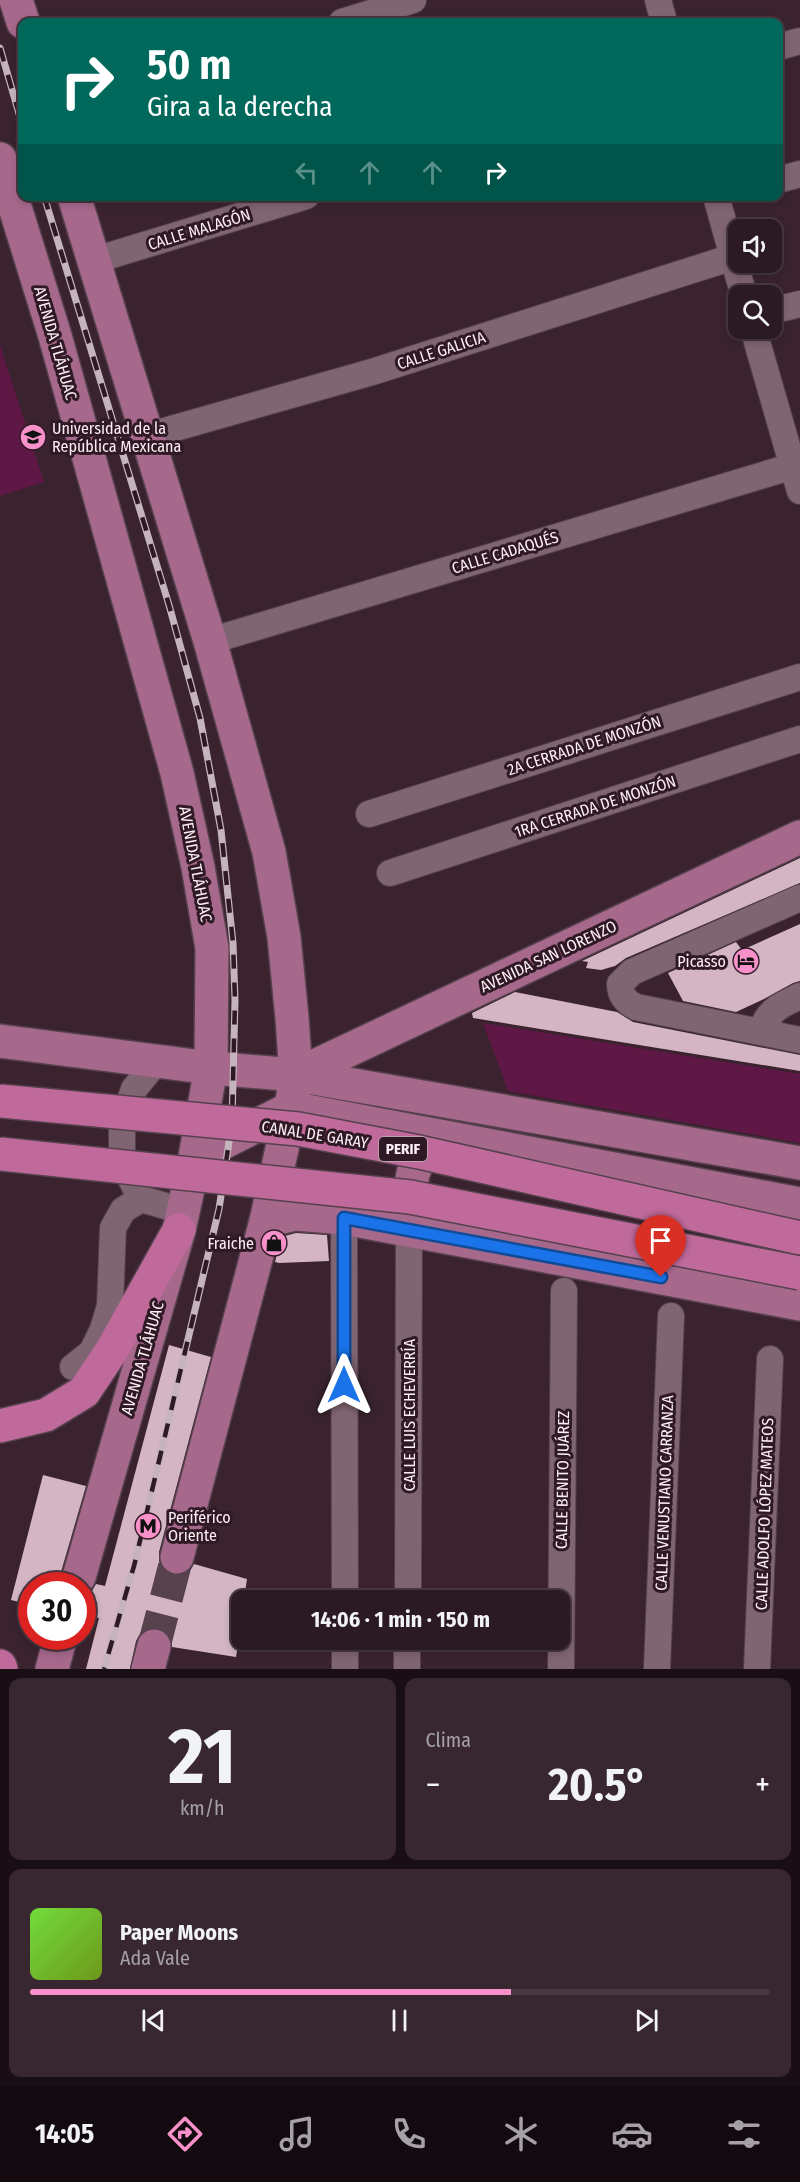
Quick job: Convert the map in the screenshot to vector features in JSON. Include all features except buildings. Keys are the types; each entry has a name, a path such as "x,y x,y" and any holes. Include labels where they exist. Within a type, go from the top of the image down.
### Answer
{"highway":[{"name":"CANAL DE GARAY","path":"0,1101 298,1129 419,1152 800,1238"},
{"path":"0,1154 410,1197 800,1273"},
{"path":"0,1426 46,1415 84,1392 112,1350 181,1221"}],"main road":[{"path":"16,0 21,18"},
{"name":"AVENIDA TLÁHUAC","path":"0,159 58,347 177,773 198,867 212,948 211,1068 195,1157 181,1221 80,1572"},
{"path":"75,201 210,641 269,852 284,938 292,1018 296,1075 291,1108 266,1221 177,1557"},
{"name":"AVENIDA SAN LORENZO","path":"296,1075 800,837"},
{"path":"0,1041 211,1068 296,1075 800,1162"},
{"path":"195,1157 291,1108 800,1203"},
{"path":"420,1231 421,1225 416,1214 411,1188 413,1179 421,1159 438,1147 456,1139"},
{"path":"266,1221 295,1214 344,1218 800,1304"},
{"path":"52,1669 57,1650"}],"street":[{"path":"355,18 413,0"},
{"path":"657,0 663,18"},
{"path":"783,46 800,41"},
{"path":"783,179 800,174"},
{"name":"CALLE MALAGÓN","path":"92,261 290,201"},
{"path":"718,201 728,238"},
{"name":"CALLE GALICIA","path":"147,436 372,372 728,259"},
{"path":"782,308 800,304"},
{"path":"756,339 796,465 800,491"},
{"name":"CALLE CADAQUÉS","path":"210,641 796,465"},
{"name":"2A CERRADA DE MONZÓN","path":"369,814 800,677"},
{"name":"1RA CERRADA DE MONZÓN","path":"390,873 800,739"},
{"path":"800,898 632,972 620,984 620,992 627,1002 636,1007 800,1040"},
{"path":"772,1033 766,1020 771,1013 777,1007 800,996"},
{"path":"157,1061 134,1089 122,1124 123,1161 141,1199 181,1221"},
{"path":"73,1367 92,1352 103,1329 110,1306 113,1228 123,1210 141,1199"},
{"path":"344,1218 345,1590"},
{"name":"CALLE LUIS ECHEVERRÍA","path":"408,1590 420,1231"},
{"name":"CALLE BENITO JUÁREZ","path":"561,1669 564,1291"},
{"name":"CALLE VENUSTIANO CARRANZA","path":"657,1669 671,1316"},
{"name":"CALLE ADOLFO LÓPEZ MATEOS","path":"757,1669 770,1359"},
{"path":"345,1650 345,1669"},
{"path":"407,1650 407,1669"}],"shaded area":[{"path":"0,345 44,482 0,496"},
{"path":"483,1023 800,1074 800,1143 508,1091"}],"tunnel":[{"path":"154,1646 177,1557"}],"railway":[{"path":"0,48 18,110"},
{"path":"46,201 169,605 200,718 221,830 233,943 235,1000 232,1122 219,1209 134,1566 104,1669"}],"place":[{"name":"Universidad de la República Mexicana","path":"33,437"},
{"name":"Picasso","path":"746,961"},
{"name":"Fraiche","path":"274,1243"},
{"name":"Periférico Oriente","path":"148,1526"}],"route":[{"path":"344,1385 344,1218 661,1277"}]}
